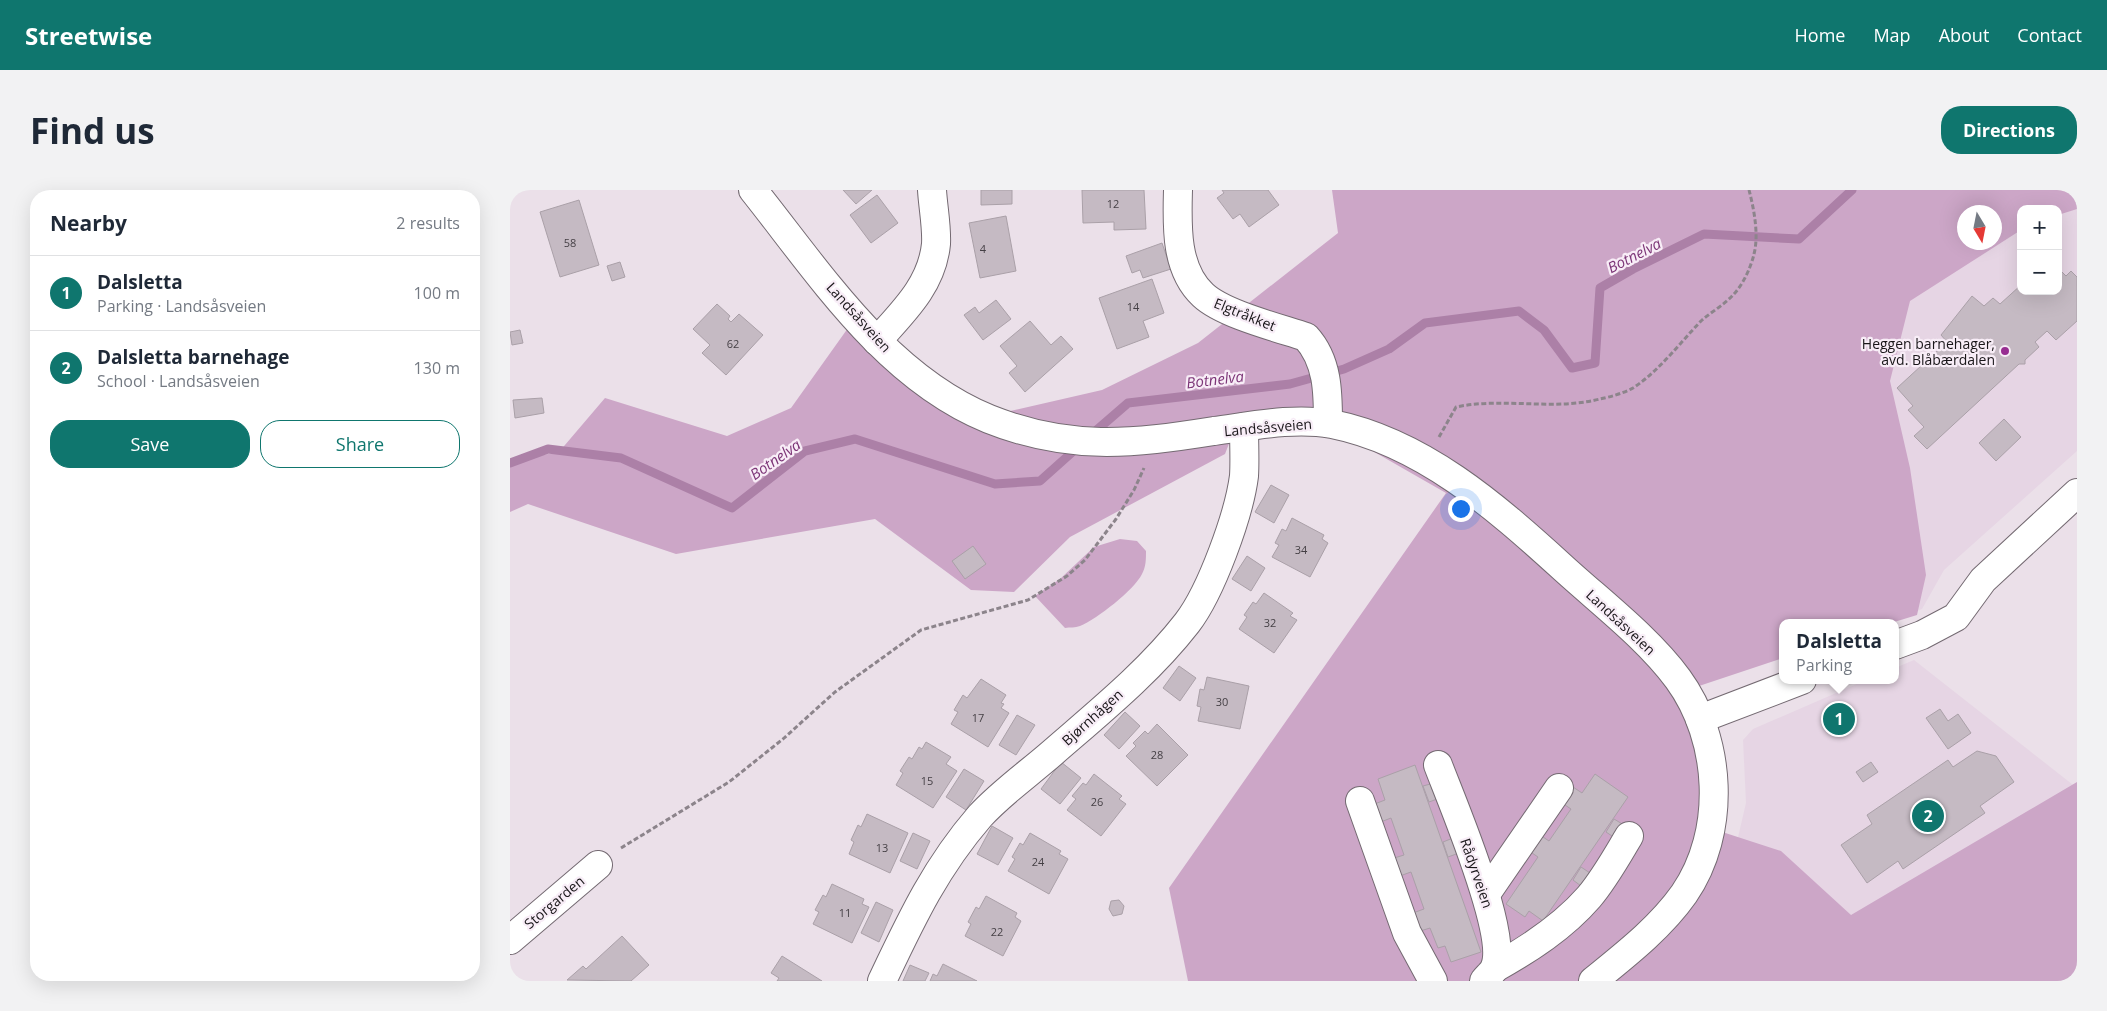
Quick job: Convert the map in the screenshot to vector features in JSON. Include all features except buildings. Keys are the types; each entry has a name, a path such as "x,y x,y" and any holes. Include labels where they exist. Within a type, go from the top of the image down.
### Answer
{"street":[{"name":"Landsåsveien","path":"753,190 877,341 922,380 950,400 989,418 1034,434 1068,441 1110,443 1150,440 1244,427 1299,422 1328,423 1370,434 1426,460 1459,481 1541,548 1654,651 1677,676 1690,696 1700,718 1714,774 1713,810 1700,866 1684,894 1664,918 1593,981"},
{"path":"877,341 922,288 932,266 936,242 932,190"},
{"name":"Elgtråkket","path":"1178,190 1179,247 1189,276 1203,295 1220,306 1306,337 1311,342 1316,348 1322,364 1326,384 1328,423"},
{"name":"Bjørnhågen","path":"882,981 925,892 949,856 982,815 1164,652 1189,622 1209,586 1227,541 1244,476 1244,427"},
{"path":"1899,644 1922,635 1956,617 1983,580 2077,493"},
{"path":"1700,718 1791,684"},
{"name":"Rådyrveien","path":"1438,765 1486,894 1496,933 1489,975"},
{"path":"1486,894 1559,788"},
{"path":"1360,801 1407,933 1433,981"},
{"path":"1489,975 1570,917 1590,896 1629,836"},
{"name":"Storgarden","path":"510,940 598,865"}],"path":[{"path":"1426,460 1456,406 1475,403 1561,405 1600,399 1632,388 1669,356 1702,320 1734,295 1745,276 1754,254 1753,206 1749,190"},
{"path":"598,865 637,838 729,782 783,739 835,692 921,630 1028,600 1067,576 1085,560 1116,519 1134,490 1142,474 1150,440"}],"shaded area":[{"path":"1332,190 2077,190 2077,209 2062,214 2062,205 2017,205 2017,233 2002,242 2002,205 1957,205 1957,250 1990,250 1910,301 1890,381 1910,468 1926,575 1917,615 1899,621 1899,619 1779,619 1779,659 1696,687 1719,718 1710,828 1781,851 1851,915 2077,782 2077,981 1188,981 1169,888 1446,493 1329,426 1230,441 1225,454 1070,537 1014,592 971,590 875,519 676,554 528,504 510,512 510,461 559,452 605,398 727,436 791,408 853,321 997,414 1102,390 1198,343 1338,233"},
{"path":"2077,207 2077,451 1944,570 1922,609 1896,619 1750,316 1968,250 2002,250 2002,237 2017,228 2017,295 2062,295 2062,209"},
{"path":"1120,539 1137,541 1146,551 1145,566 1138,581 1105,611 1080,626 1065,628 1035,596 1060,579 1094,547"},
{"path":"1914,660 2077,788 1866,943 1736,846 1746,803 1743,740 1753,729 1857,684 1899,684 1899,666"}],"waterway":[{"name":"Botnelva","path":"1091,435 1128,403 1290,384 1344,369 1389,349 1425,323 1519,311 1544,330 1572,368 1595,363 1600,288 1633,269 1704,234 1799,239 1852,190"},
{"name":"Botnelva","path":"510,463 548,449 621,458 732,508 805,451 855,439 995,484 1040,481 1078,447"}],"place":[{"name":"Heggen barnehager, avd. Blåbærdalen","path":"2005,351"},
{"name":"Dalsletta","path":"1839,719"},
{"name":"Dalsletta barnehage","path":"1928,816"}]}
